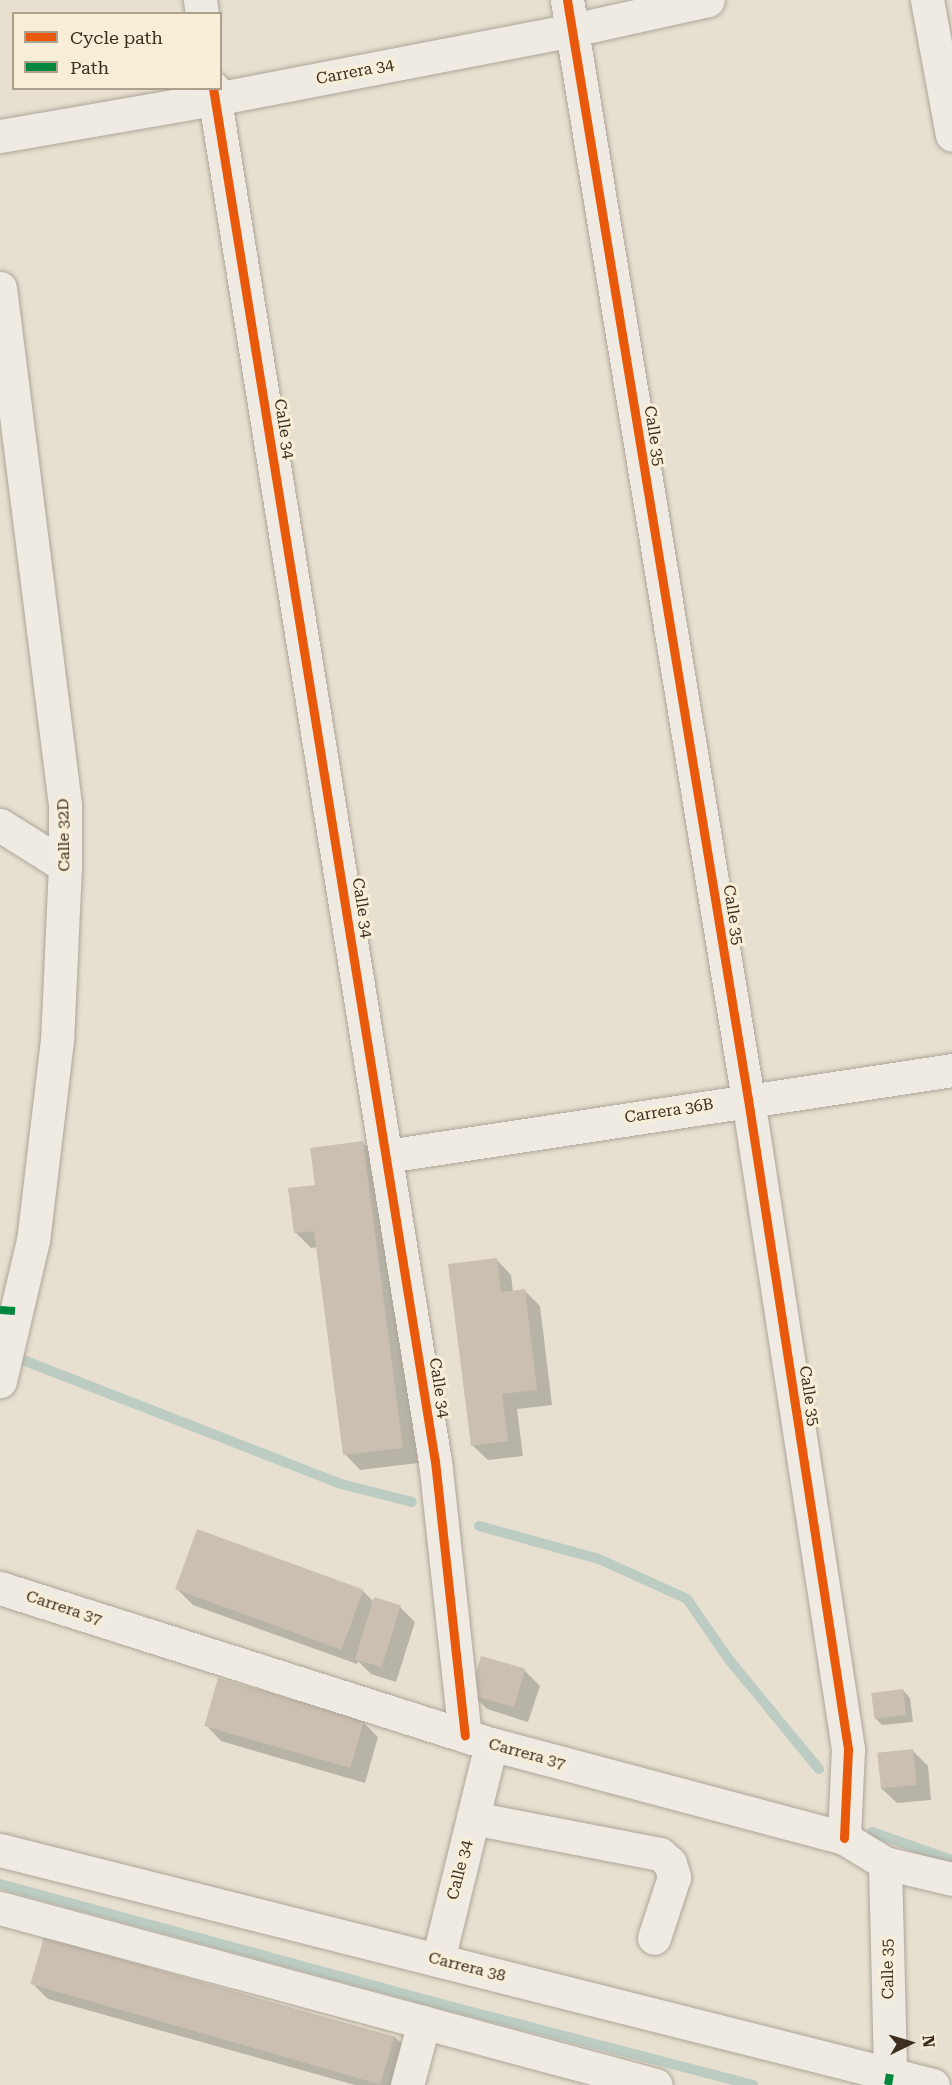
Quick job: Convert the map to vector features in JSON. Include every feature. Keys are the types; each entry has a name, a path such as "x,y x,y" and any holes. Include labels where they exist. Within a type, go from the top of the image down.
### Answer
{"street":[{"name":"Carrera 34","path":"0,136 214,94 570,15 708,0"},
{"path":"927,0 952,135"},
{"name":"Calle 35","path":"570,15 748,1099 848,1749 844,1838"},
{"name":"Calle 34","path":"214,94 387,1156 478,1740 473,1818 438,1960"},
{"name":"Calle 32D","path":"0,288 2,325 64,805 65,866 57,1040 33,1240 8,1316 1,1378"},
{"path":"0,825 65,866"},
{"name":"Carrera 36B","path":"387,1156 748,1099 952,1070"},
{"name":"Carrera 37","path":"0,1588 478,1740 844,1838 885,1863 952,1880"},
{"path":"473,1818 660,1854 670,1863 674,1877 654,1938"},
{"name":"Carrera 38","path":"0,1850 933,2085"},
{"name":"Calle 35","path":"885,1863 890,2074"},
{"path":"0,1908 656,2085"},
{"path":"406,2085 424,2022"}],"building":[{"path":"363,1141 403,1448 343,1455 314,1231 294,1233 288,1188 315,1185 310,1148"},
{"path":"497,1258 501,1292 525,1289 537,1390 502,1394 508,1441 471,1446 448,1264"},
{"path":"197,1529 363,1590 341,1650 175,1589"},
{"path":"374,1597 401,1605 382,1667 355,1659"},
{"path":"481,1656 525,1669 514,1707 470,1694"},
{"path":"218,1678 364,1720 350,1768 204,1726"},
{"path":"903,1689 906,1715 874,1719 871,1693"},
{"path":"913,1749 917,1785 881,1789 877,1753"},
{"path":"44,1937 394,2037 380,2084 30,1984"}],"waterway":[{"path":"10,1355 341,1484 412,1502"},
{"path":"479,1526 599,1559 687,1599 730,1661 819,1769"},
{"path":"872,1832 952,1860"},
{"path":"0,1884 434,2002 753,2085"}],"marked path":[{"path":"0,1310 15,1311"},
{"path":"888,2085 890,2074"}],"cycle path":[{"path":"567,0 748,1099 848,1749 844,1838"},
{"path":"213,90 435,1461 465,1735"}]}
